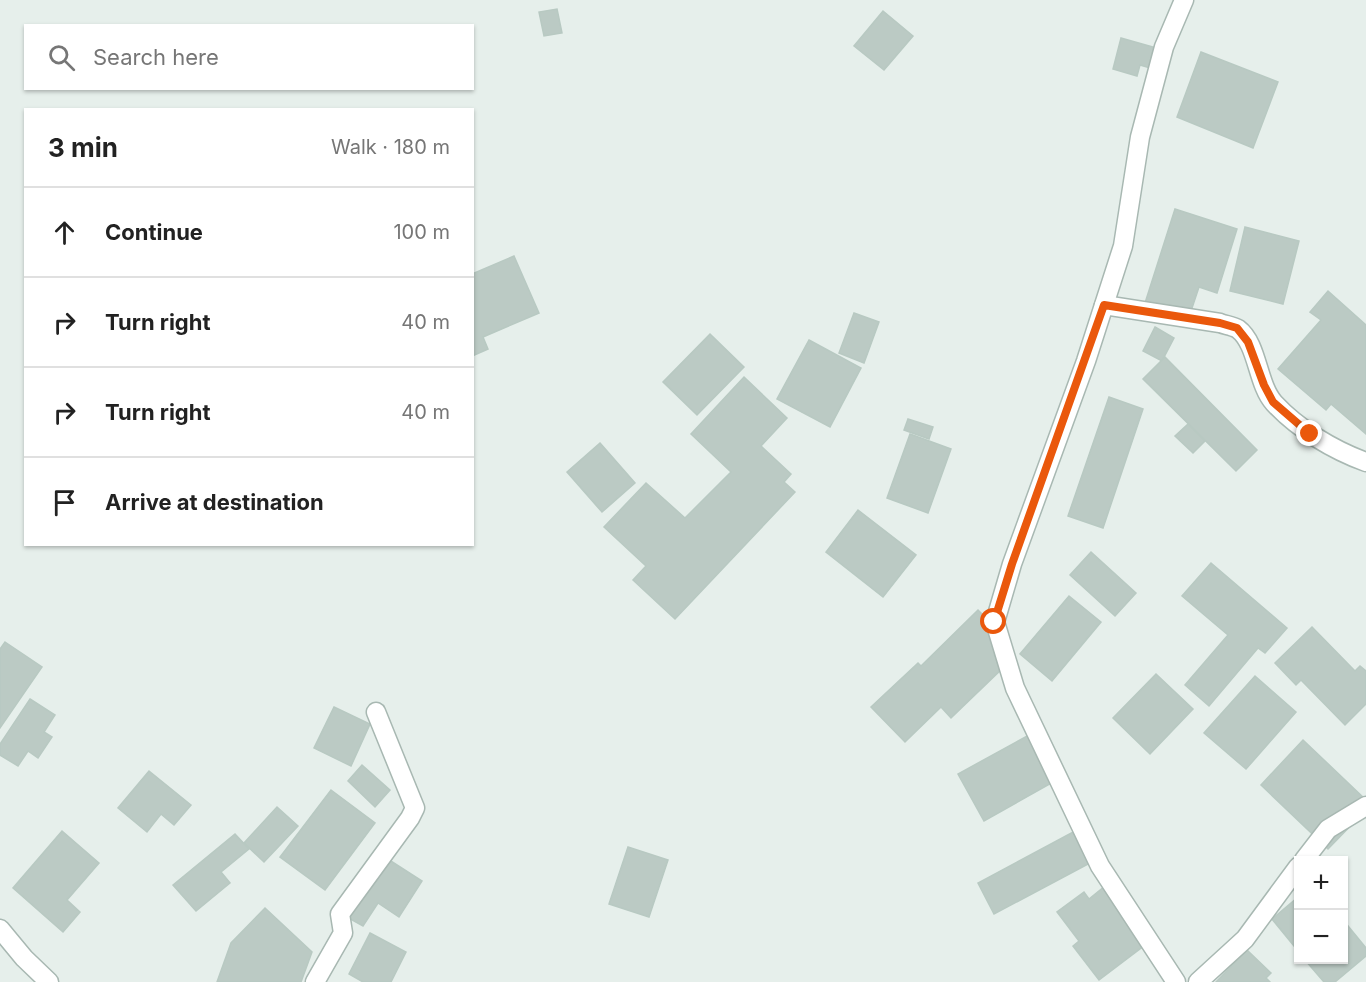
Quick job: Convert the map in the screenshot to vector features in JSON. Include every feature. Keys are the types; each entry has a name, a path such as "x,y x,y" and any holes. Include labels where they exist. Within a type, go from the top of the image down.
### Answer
{"street":[{"path":"1176,982 1100,866 1015,688 994,622 1123,246 1140,137 1164,48 1184,0"},
{"path":"1104,305 1220,323 1237,328 1248,342 1273,402 1310,434 1366,462"},
{"path":"315,982 343,933 340,914 415,808 376,712"},
{"path":"1308,856 1328,829 1366,806"},
{"path":"1198,982 1245,939 1294,874"},
{"path":"0,929 24,958 49,982"}],"building":[{"path":"557,9 562,33 544,36 539,12"},
{"path":"883,11 913,36 884,70 854,46"},
{"path":"1121,38 1160,49 1154,69 1140,65 1137,76 1113,69"},
{"path":"1201,52 1278,82 1253,148 1177,117"},
{"path":"1175,209 1237,229 1217,293 1199,287 1189,317 1145,303"},
{"path":"1245,227 1299,241 1283,304 1230,291"},
{"path":"514,256 539,313 483,337 488,349 474,355 474,273"},
{"path":"1328,291 1366,325 1366,434 1331,404 1326,410 1278,369 1321,320 1310,312"},
{"path":"854,313 879,322 864,363 839,353"},
{"path":"1155,327 1174,338 1162,361 1143,351"},
{"path":"710,334 744,367 697,415 663,382"},
{"path":"809,340 861,368 830,427 777,399"},
{"path":"1165,357 1257,450 1236,471 1143,379"},
{"path":"744,377 787,418 761,446 791,474 784,482 795,492 675,619 633,580 646,566 604,527 646,483 685,518 731,472 691,434"},
{"path":"1109,397 1143,409 1103,528 1068,516"},
{"path":"908,419 933,427 929,439 904,430"},
{"path":"1188,424 1205,441 1193,453 1175,436"},
{"path":"910,434 951,449 928,513 887,498"},
{"path":"600,443 635,483 602,512 567,472"},
{"path":"858,510 916,555 883,597 826,552"},
{"path":"1091,552 1136,593 1115,616 1070,575"},
{"path":"1211,563 1287,628 1265,653 1258,648 1209,706 1185,685 1228,635 1182,596"},
{"path":"1069,596 1101,622 1052,681 1020,654"},
{"path":"978,610 1009,641 994,655 1005,666 951,718 941,707 905,742 871,707 918,663 921,666"},
{"path":"1312,627 1355,671 1360,666 1366,671 1366,704 1345,725 1301,680 1296,685 1275,663"},
{"path":"5,642 42,667 0,728 0,649"},
{"path":"1156,674 1193,709 1150,754 1113,718"},
{"path":"1255,676 1296,712 1246,769 1204,733"},
{"path":"30,699 55,715 44,732 52,737 38,758 28,751 18,766 0,755 0,744"},
{"path":"334,707 370,724 351,766 314,748"},
{"path":"1029,735 1055,781 984,821 958,774"},
{"path":"1303,740 1366,800 1366,810 1328,849 1261,785"},
{"path":"362,765 390,790 375,807 348,781"},
{"path":"149,771 191,805 174,825 161,814 147,832 118,808"},
{"path":"331,790 375,823 325,890 280,857"},
{"path":"277,807 298,826 264,862 244,843"},
{"path":"62,831 99,863 67,900 80,912 63,932 13,888"},
{"path":"1075,831 1092,862 994,914 978,883"},
{"path":"235,834 249,849 221,872 230,883 196,911 173,885"},
{"path":"628,847 668,860 649,917 609,904"},
{"path":"383,856 422,881 399,917 378,903 363,926 345,916"},
{"path":"1105,886 1149,942 1099,980 1073,946 1079,941 1057,912 1084,892 1089,899"},
{"path":"1294,900 1294,946 1272,919"},
{"path":"265,908 312,952 301,982 217,982 231,943"},
{"path":"1348,926 1366,948 1366,956 1335,982 1324,982 1308,964 1348,964"},
{"path":"370,933 406,952 391,982 363,982 349,974"},
{"path":"1247,950 1271,973 1266,978 1270,982 1216,982"}],"route":[{"path":"994,622 1012,564 1104,305 1220,323 1237,328 1248,342 1273,402 1310,434"}]}
